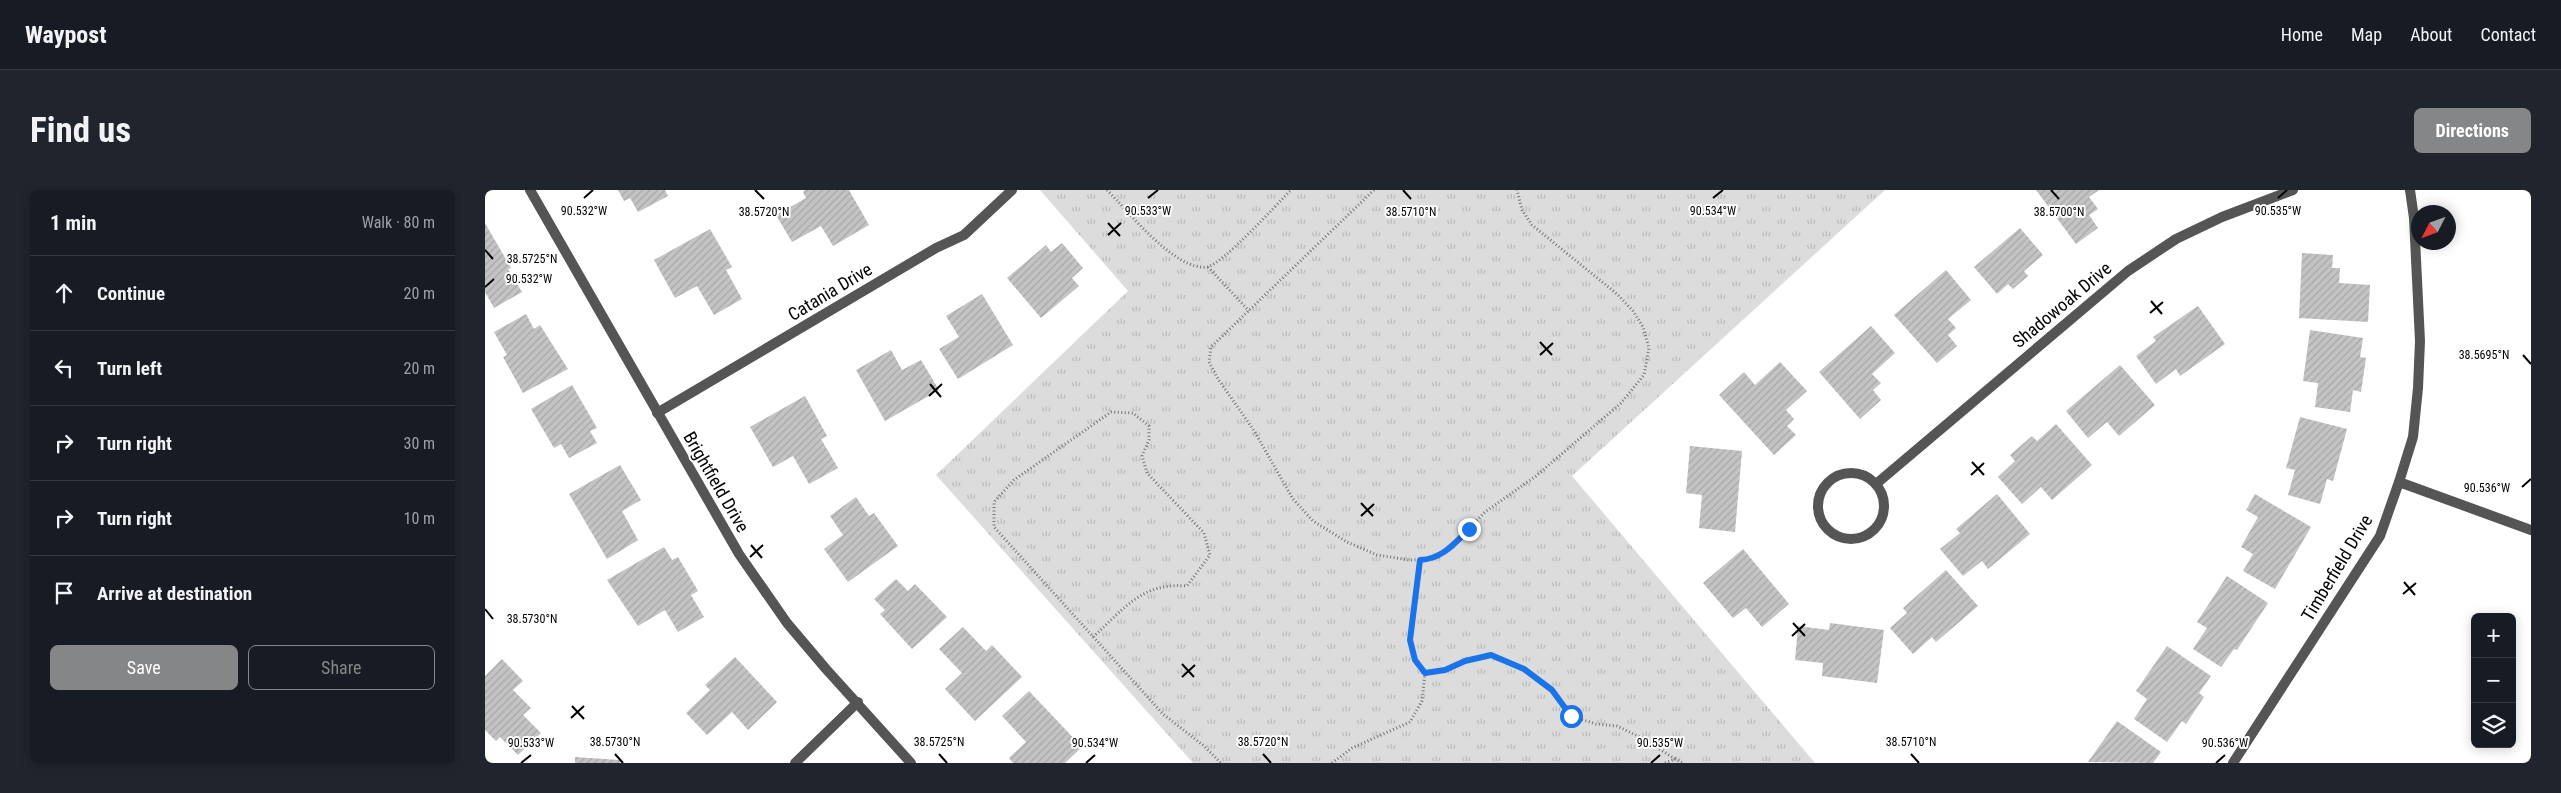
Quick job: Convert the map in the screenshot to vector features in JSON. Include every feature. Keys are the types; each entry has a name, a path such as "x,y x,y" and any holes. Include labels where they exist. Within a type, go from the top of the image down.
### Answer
{"street":[{"name":"Brightfield Drive","path":"530,190 739,554 787,623 911,763"},
{"name":"Catania Drive","path":"657,413 936,248 964,235 1012,190"},
{"name":"Shadowoak Drive","path":"1876,484 2128,271 2176,239 2222,217 2293,190"},
{"name":"Timberfield Drive","path":"2233,763 2380,536 2413,437 2418,388 2419,331 2414,218 2410,190"},
{"path":"1844,473 1856,473 1867,476 1876,484 1884,499 1884,511 1881,522 1873,531 1858,539 1847,539 1826,529 1819,516 1818,504 1820,492 1827,483 1844,473"},
{"path":"2399,482 2531,530"},
{"path":"795,763 858,702"}],"path":[{"path":"1107,190 1173,256 1191,266 1208,267 1222,258 1291,190"},
{"path":"1374,190 1211,346 1209,362 1218,379 1253,429 1293,499 1313,521 1347,542 1377,555 1420,560 1433,560 1448,550 1485,512 1536,476 1621,402 1644,375 1649,348 1643,327 1633,311 1617,294 1532,225 1522,210 1517,190"},
{"path":"1208,267 1249,311"},
{"path":"1093,637 1137,597 1152,588 1172,584 1187,586 1210,555 1204,533 1147,473 1142,456 1149,440 1149,426 1133,413 1111,412 1014,480 994,502 994,526 1093,637 1163,714 1204,746 1221,763"},
{"path":"1332,763 1352,748 1410,722 1421,700 1425,673 1415,660 1410,640 1420,560"},
{"path":"1425,673 1445,670 1465,661 1491,655 1524,669 1552,690 1571,716 1596,724 1617,726 1644,739 1683,763"},
{"path":"1665,763 1675,759"}],"green space":[{"path":"1040,190 1885,190 1572,476 1815,763 1193,763 936,475 1128,291"}],"building":[{"path":"618,190 665,190 668,196 638,212 630,198 624,201"},
{"path":"805,190 849,190 869,225 833,246 821,226 792,242 776,215 806,198 803,192"},
{"path":"2036,190 2099,190 2089,197 2098,209 2089,215 2098,228 2076,244"},
{"path":"485,223 511,268 508,269 522,292 494,308 485,292"},
{"path":"2020,228 2043,255 2024,271 2028,276 2013,289 2008,284 1997,294 1974,267"},
{"path":"710,229 732,267 726,270 742,299 714,315 697,286 675,298 654,260"},
{"path":"1062,243 1083,268 1072,278 1079,286 1041,318 1007,278 1046,245 1051,252"},
{"path":"2302,253 2333,255 2332,268 2340,268 2339,283 2370,285 2368,322 2299,318"},
{"path":"1946,270 1971,300 1948,319 1956,328 1948,335 1957,346 1937,363 1894,315"},
{"path":"982,294 1013,345 958,379 939,349 959,337 946,316"},
{"path":"2198,306 2225,344 2180,376 2176,369 2156,384 2136,356 2156,341 2153,337"},
{"path":"526,314 534,329 540,325 568,369 523,393 503,357 507,355 494,332"},
{"path":"1871,326 1895,353 1872,374 1881,383 1873,390 1881,400 1860,419 1819,372"},
{"path":"2310,330 2363,338 2360,357 2366,358 2361,392 2353,390 2350,412 2315,407 2318,383 2303,381"},
{"path":"891,350 902,370 921,360 939,390 885,421 856,370"},
{"path":"1780,362 1807,391 1786,410 1794,419 1787,426 1796,435 1774,455 1719,395 1744,372 1755,385"},
{"path":"2120,365 2155,405 2119,436 2107,422 2088,438 2066,411"},
{"path":"572,385 597,428 590,431 597,443 569,458 561,444 554,448 531,409"},
{"path":"805,396 827,436 821,439 838,468 809,484 793,456 773,467 750,427"},
{"path":"2300,417 2347,429 2333,481 2327,479 2320,504 2288,495 2295,470 2286,468"},
{"path":"2056,424 2092,465 2052,500 2041,487 2022,504 1998,477 2015,461 2010,455 2032,436 2037,441"},
{"path":"1690,446 1742,451 1735,532 1699,528 1702,495 1686,493"},
{"path":"620,465 641,500 622,511 638,540 607,559 569,494"},
{"path":"1997,494 2030,534 1988,569 1982,561 1963,576 1940,549 1960,533 1956,529"},
{"path":"2255,494 2311,527 2275,589 2243,571 2253,554 2241,547 2258,517 2246,510"},
{"path":"856,497 869,516 874,513 898,546 848,582 824,549 843,535 830,516"},
{"path":"664,547 672,560 678,557 698,591 691,595 704,617 678,632 665,610 638,626 607,580"},
{"path":"1743,549 1789,604 1762,627 1746,608 1733,618 1703,583"},
{"path":"1946,570 1978,606 1936,642 1932,637 1913,654 1890,628 1907,613 1903,608"},
{"path":"2227,576 2268,603 2237,650 2234,649 2221,667 2193,649 2207,628 2197,622"},
{"path":"896,579 908,591 915,584 947,617 912,649 880,614 885,610 874,599"},
{"path":"1830,623 1884,630 1877,683 1822,676 1823,663 1795,660 1798,626 1829,630"},
{"path":"963,627 986,651 992,645 1022,677 975,721 945,689 962,673 939,649"},
{"path":"2167,646 2211,676 2199,693 2204,697 2186,724 2182,721 2167,742 2134,719 2147,699 2136,691"},
{"path":"735,657 777,702 748,730 732,712 707,735 686,713 710,690 705,685"},
{"path":"502,659 523,681 513,690 531,708 523,715 541,733 518,755 500,737 496,741 485,730 485,676"},
{"path":"1029,691 1082,747 1065,763 1013,763 1009,758 1026,742 1002,716"},
{"path":"2117,721 2161,752 2153,763 2088,762"},
{"path":"575,757 620,760 620,763 575,763"}],"route":[{"path":"1469,529 1448,550 1433,560 1420,560 1410,640 1415,660 1425,673 1445,670 1465,661 1491,655 1524,669 1552,690 1571,716"}]}
